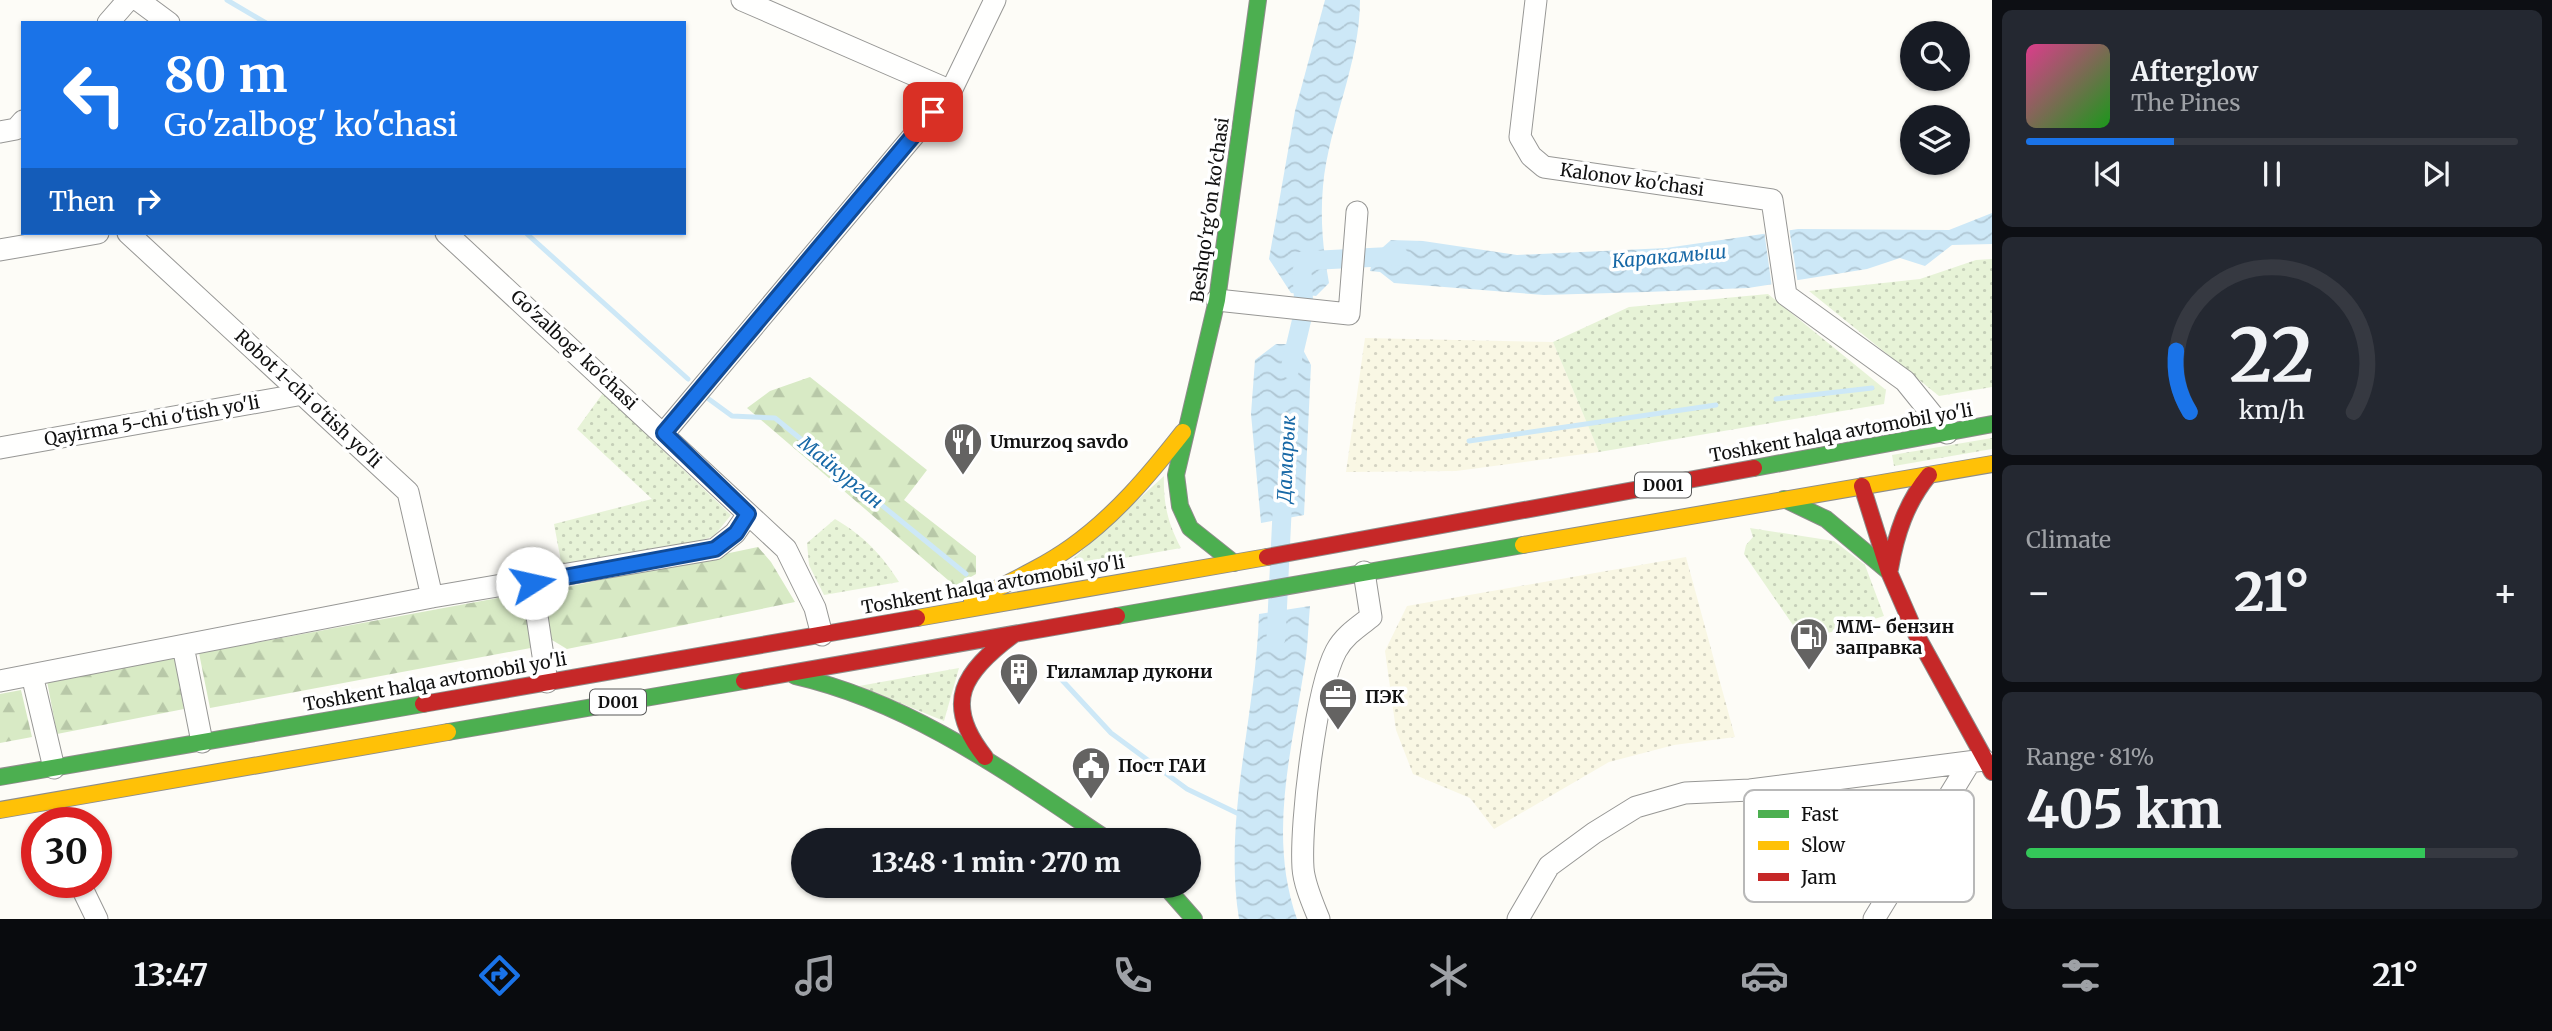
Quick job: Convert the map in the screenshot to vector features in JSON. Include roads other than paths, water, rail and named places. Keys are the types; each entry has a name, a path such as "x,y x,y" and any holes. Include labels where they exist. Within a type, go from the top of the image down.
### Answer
{"main road":[{"name":"Beshqo'rg'on ko'chasi","path":"1234,563 1191,532 1179,508 1177,475 1217,300 1258,0"},
{"name":"Beshqo'rg'on ko'chasi","path":"953,612 1053,558 1084,537 1149,474 1189,424"},
{"name":"Toshkent halqa avtomobil yo'li","path":"0,810 1784,499 1947,433 1992,425"},
{"name":"Toshkent halqa avtomobil yo'li","path":"0,777 1334,545 1859,468 1929,475 1992,464"},
{"path":"1859,468 1889,572 1916,634 1982,765"},
{"path":"1889,572 1894,541 1905,510 1917,487 1929,475"},
{"path":"1784,499 1826,519 1889,572"},
{"path":"994,767 969,735 961,718 960,698 969,674 979,662 1018,632"},
{"path":"610,671 615,702"},
{"path":"779,674 841,686 915,719 1089,828"},
{"path":"1176,898 1194,919"}],"street":[{"path":"110,21 128,0"},
{"path":"138,0 166,21"},
{"path":"743,0 951,91"},
{"path":"664,433 951,91 995,0"},
{"name":"Kalonov ko'chasi","path":"1536,0 1520,137 1531,156 1544,167 1773,204 1786,295 1905,381 1947,433"},
{"path":"1217,300 1349,314 1357,212"},
{"path":"0,250 86,235"},
{"name":"Robot 1-chi o'tish yo'li","path":"130,235 408,492 432,597"},
{"name":"Go'zalbog' ko'chasi","path":"448,235 786,549 815,608 822,635"},
{"name":"Qayirma 5-chi o'tish yo'li","path":"0,447 303,394"},
{"path":"0,681 432,597 532,583 715,549 736,533 748,514"},
{"path":"1318,919 1303,870 1304,820 1322,700 1335,653 1345,638 1371,617 1364,572"},
{"path":"532,583 547,682"},
{"path":"183,646 202,742"},
{"path":"32,675 54,768"},
{"path":"1750,790 1982,765"},
{"path":"1964,790 1982,765"},
{"path":"1518,919 1549,866 1636,807 1685,793 1744,790"},
{"path":"50,801 51,807"},
{"path":"87,898 97,919"},
{"path":"1874,919 1886,902"}],"water":[{"path":"1325,0 1360,0 1355,47 1331,139 1323,186 1323,234 1329,283 1316,296 1291,293 1269,259 1295,111"},
{"path":"1992,213 1992,244 1952,245 1925,266 1900,258 1867,269 1748,288 1544,295 1394,283 1380,272 1370,271 1375,248 1382,248 1391,240 1423,241 1517,255 1666,248 1798,229 1949,230"},
{"path":"1276,344 1300,344 1311,365 1304,515 1261,523 1251,414 1255,360"},
{"path":"1310,606 1305,662 1288,764 1283,826 1288,888 1297,919 1239,919 1235,843 1259,614"}],"waterway":[{"name":"Майкурган","path":"227,0 263,21"},
{"name":"Майкурган","path":"528,235 688,379"},
{"name":"Каракамыш","path":"1302,261 1399,256"},
{"name":"Дамарык","path":"1290,369 1304,310 1302,271"},
{"path":"1776,399 1872,388"},
{"name":"Майкурган","path":"706,397 732,416 775,418 966,574"},
{"path":"1469,441 1716,405"},
{"name":"Дамарык","path":"1276,638 1283,493"},
{"name":"Майкурган","path":"1061,679 1111,733 1187,789 1241,815"}],"place":[{"name":"Umurzoq savdo","path":"963,476"},
{"name":"ММ- бензин заправка","path":"1809,671"},
{"name":"Гиламлар дукони","path":"1019,706"},
{"name":"ПЭК","path":"1338,731"},
{"name":"Пост ГАИ","path":"1091,800"}]}
